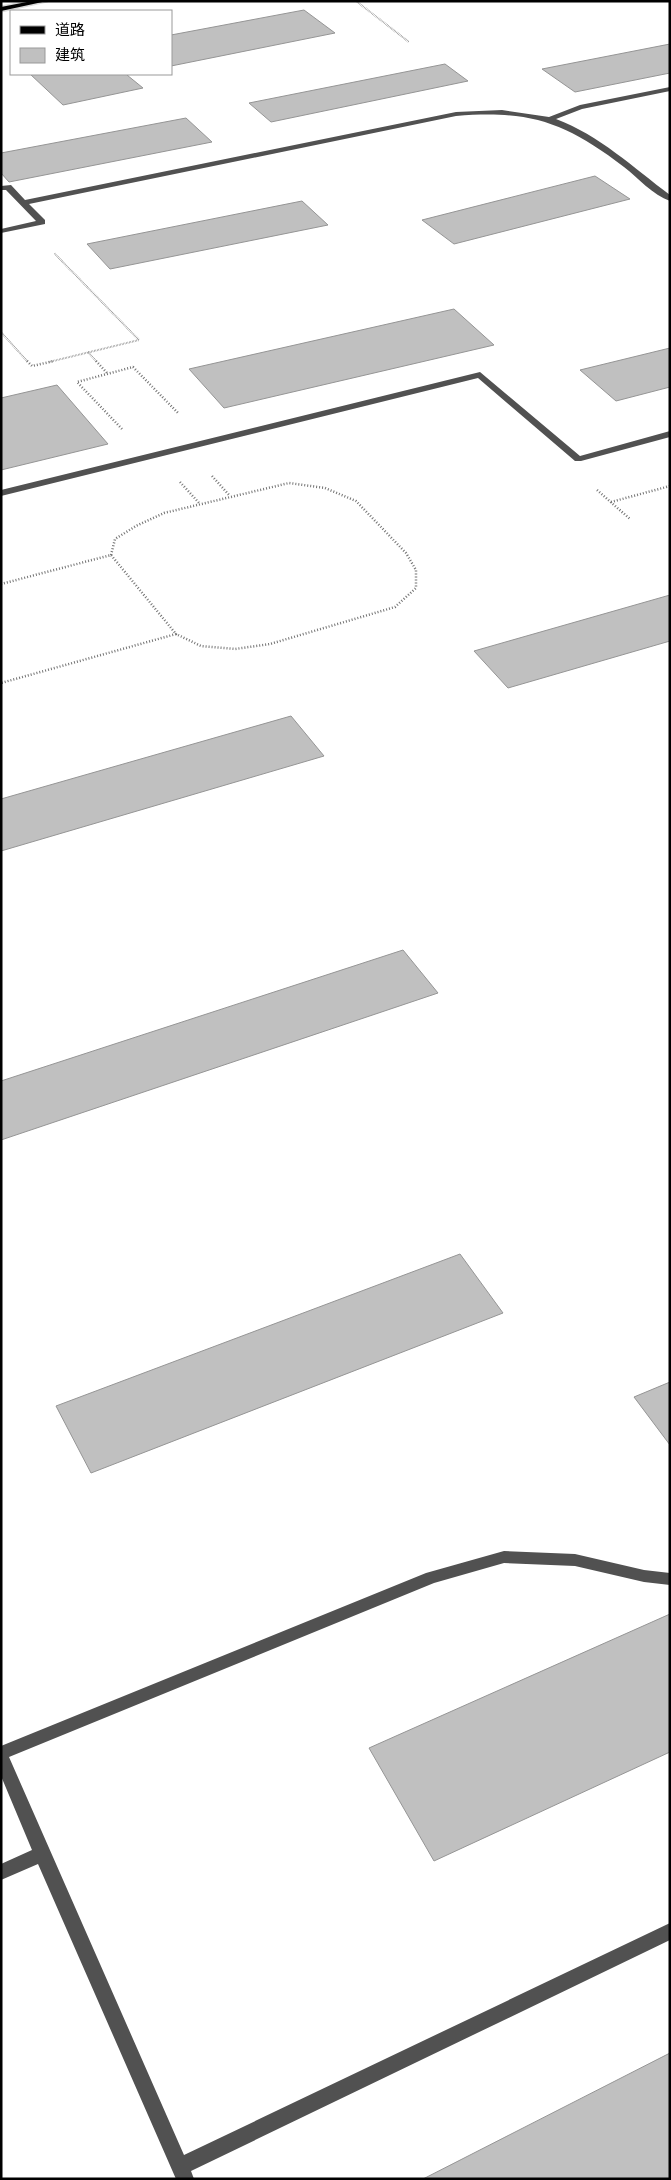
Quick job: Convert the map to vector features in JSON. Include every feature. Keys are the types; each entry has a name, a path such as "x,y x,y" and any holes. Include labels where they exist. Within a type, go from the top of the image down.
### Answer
{"main road":[{"path":"1,9 44,1"}],"lane":[{"path":"550,119 580,107 670,89"},
{"path":"23,203 456,114 491,111 525,113 550,119 599,145 670,198"},
{"path":"1,188 8,187 42,222 1,231"},
{"path":"1,493 480,374 578,459 670,434"},
{"path":"670,1579 644,1576 575,1560 504,1557 431,1577 1,1755 42,1854 182,2173 670,1931"},
{"path":"1,1872 42,1854"}],"path":[{"path":"356,1 409,42"},
{"path":"1,332 32,366 139,340 26,225"},
{"path":"88,352 108,374"},
{"path":"170,451 145,425 124,431 77,382 133,367 181,416 172,418"},
{"path":"289,483 325,488 356,502 406,553 416,570 416,588 395,607 270,644 235,649 201,646 176,634 110,555 115,539 136,526 164,513 289,483"},
{"path":"611,502 670,486"},
{"path":"1,584 110,555"},
{"path":"1,683 176,634"}],"building":[{"path":"304,10 335,33 172,66 172,35"},
{"path":"670,44 670,73 575,92 542,69"},
{"path":"445,64 468,81 271,122 249,103"},
{"path":"31,75 127,75 143,88 63,105"},
{"path":"186,118 212,142 9,182 1,173 1,153"},
{"path":"595,176 630,199 454,244 422,220"},
{"path":"302,201 328,225 110,269 87,244"},
{"path":"454,309 494,345 224,408 189,369"},
{"path":"670,348 670,387 616,401 580,370"},
{"path":"57,385 108,444 1,470 1,398"},
{"path":"670,595 670,641 508,688 474,651"},
{"path":"291,716 324,756 1,851 1,799"},
{"path":"403,950 438,993 1,1140 1,1081"},
{"path":"460,1254 503,1313 91,1473 56,1406"},
{"path":"670,1382 670,1445 634,1397"},
{"path":"670,1614 670,1752 434,1861 369,1748"},
{"path":"670,2053 670,2179 423,2179"}]}
